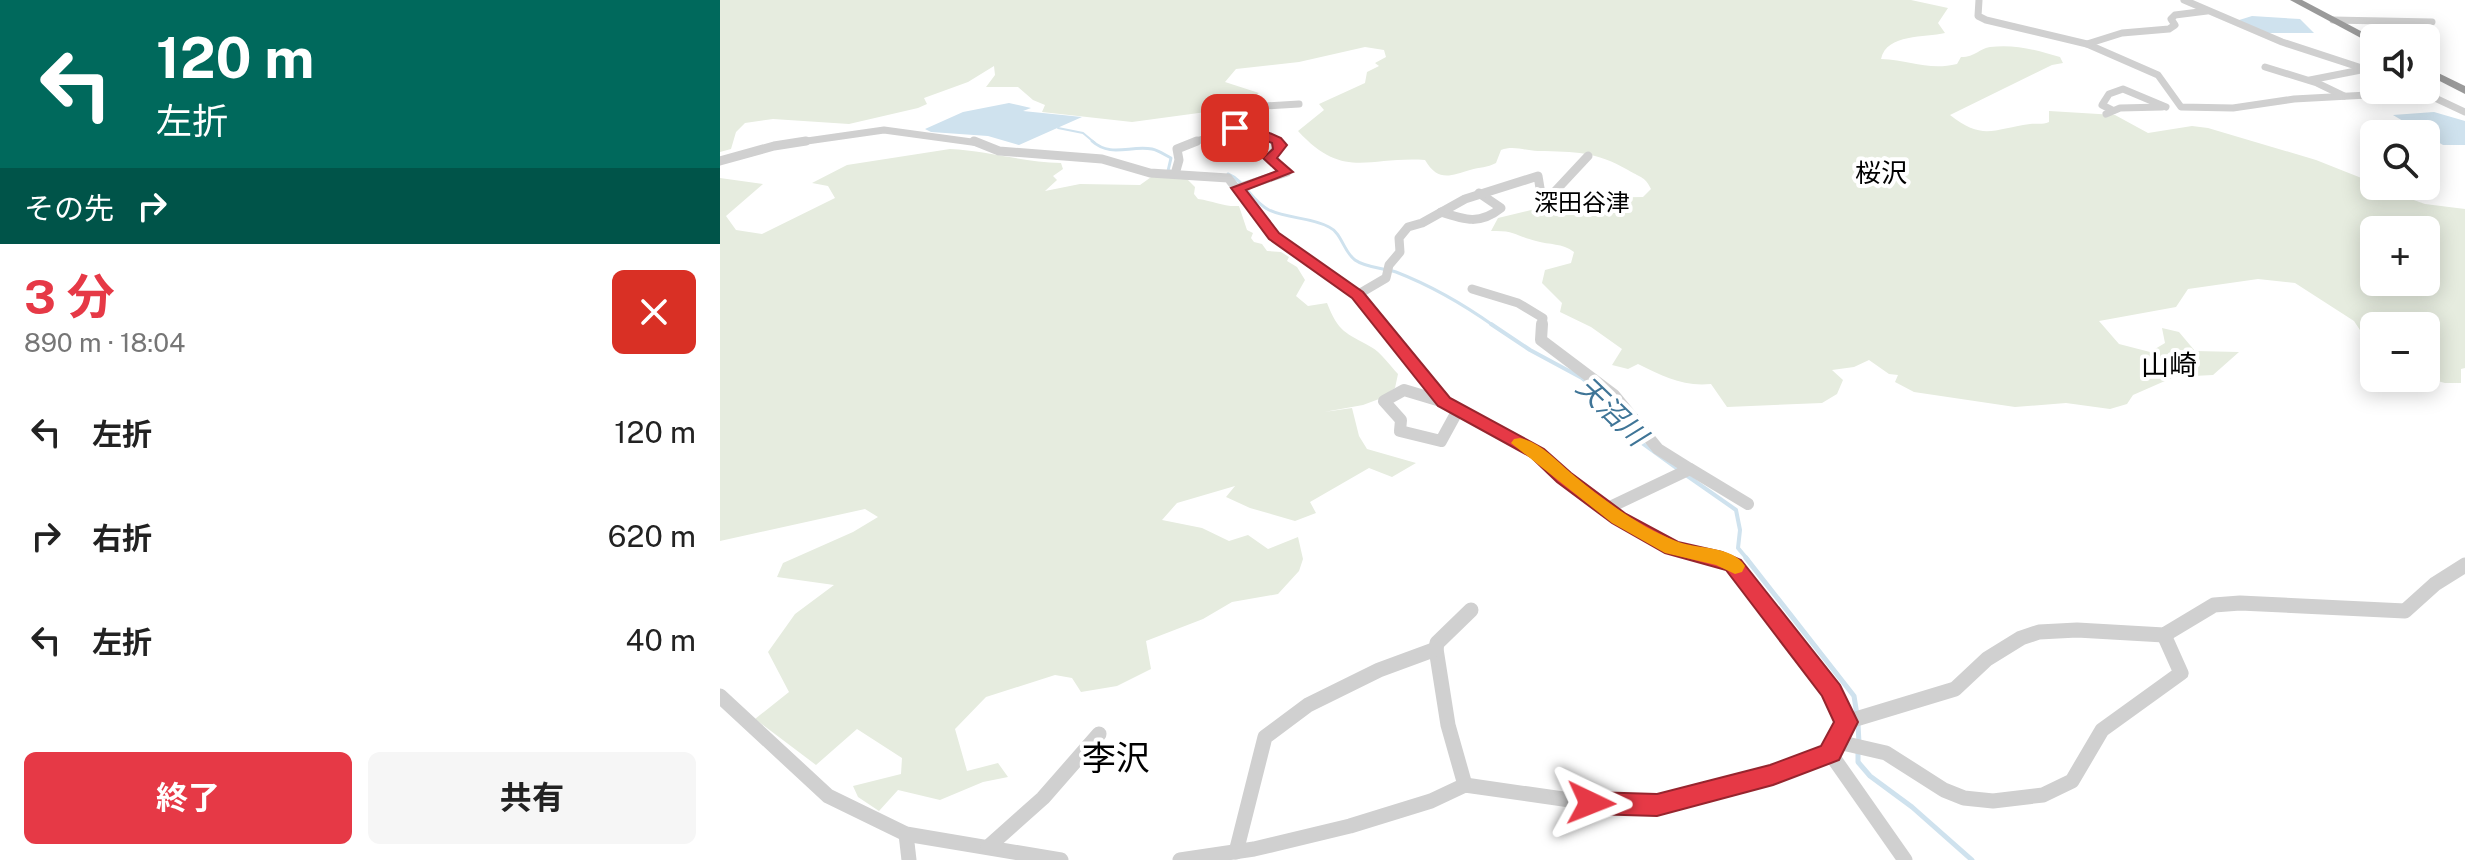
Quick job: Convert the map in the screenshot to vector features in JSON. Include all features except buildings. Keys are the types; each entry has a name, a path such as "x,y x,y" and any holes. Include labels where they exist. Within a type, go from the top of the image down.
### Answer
{"highway":[{"path":"2295,0 2360,34"},
{"path":"2440,78 2465,91"}],"street":[{"path":"1979,0 1978,16 1986,20 2087,44 2163,79 2177,106"},
{"path":"2184,0 2282,42 2360,67"},
{"path":"2087,44 2122,33 2169,29 2175,25 2171,19 2175,15 2207,11"},
{"path":"2333,20 2432,22"},
{"path":"2265,67 2310,80 2346,97"},
{"path":"2310,80 2360,72"},
{"path":"2166,107 2123,89 2109,94 2109,99 2102,105 2109,112 2166,107 2177,106 2233,108 2294,99 2360,96"},
{"path":"2440,100 2465,112"},
{"path":"1175,174 1179,160 1177,149 1242,125 1264,106 1299,104"},
{"path":"1238,188 1287,172 1269,158 1278,150 1280,145 1277,140 1242,125"},
{"path":"720,161 774,146 884,130 971,140 999,151 1036,156 1102,159 1150,173 1228,178 1274,236 1357,295 1444,402"},
{"path":"1357,295 1386,278 1389,265 1400,252 1399,238 1408,227 1479,193 1538,176 1542,200 1546,201 1588,156"},
{"path":"1441,212 1472,223 1492,217 1501,208 1479,193"},
{"path":"1472,289 1518,301 1543,318 1541,340 1614,395 1658,449 1748,504"},
{"path":"1458,410 1441,441 1431,441 1400,431 1401,420 1384,401 1404,390 1444,402 1538,453 1606,509 1672,548 1722,559 1733,565 1831,692 1846,722"},
{"path":"1606,509 1690,469"},
{"path":"1834,747 1846,722 1955,689 1987,659 2021,638 2039,632 2077,630 2164,635 2214,605 2240,603 2405,611 2435,584 2465,565"},
{"path":"1465,785 1448,725 1436,649 1437,643 1471,610"},
{"path":"1180,860 1246,854 1389,815 1465,785 1591,803 1657,805 1773,775 1834,747 1885,752 1922,779 1956,797 1986,803 2027,798 2066,787 2083,764 2099,732 2160,692 2181,673 2164,635"},
{"path":"1246,854 1265,737 1308,705 1379,670 1436,649"},
{"path":"720,696 828,796 906,834 1061,860"},
{"path":"988,847 1043,798 1099,734"},
{"path":"1834,747 1905,860"},
{"path":"906,834 909,860"}],"shaded area":[{"path":"720,0 1911,0 1948,8 1938,23 1945,33 1899,41 1885,51 1881,59 1947,66 1986,48 2008,46 2060,57 2063,63 2052,65 1950,115 1971,128 1988,131 2049,122 2049,111 2115,115 2148,133 2192,126 2208,128 2316,160 2360,177 2360,200 2414,200 2465,209 2465,368 2461,369 2461,383 2440,382 2440,312 2360,312 2360,330 2354,321 2295,283 2258,279 2188,289 2176,307 2099,321 2119,344 2150,352 2165,343 2162,328 2179,332 2195,351 2239,352 2213,375 2174,377 2133,395 2127,404 2110,409 2066,403 2015,407 1914,392 1895,382 1898,375 1889,374 1869,360 1854,367 1832,370 1843,380 1837,394 1822,403 1727,407 1711,384 1682,382 1638,364 1628,369 1612,365 1622,349 1591,327 1560,312 1562,303 1542,283 1545,270 1571,263 1574,252 1511,232 1491,231 1498,218 1581,198 1643,197 1651,189 1641,177 1595,156 1510,148 1501,150 1493,165 1445,176 1435,172 1425,160 1343,161 1314,146 1298,131 1324,110 1319,104 1365,83 1367,72 1379,66 1375,63 1386,57 1384,50 1365,47 1299,62 1236,69 1225,82 1259,93 1243,107 1132,122 1042,112 1045,105 1033,100 1018,87 986,87 995,75 994,66 968,82 924,98 927,104 918,108 849,124 773,119 745,123 736,132 731,149 720,152"},
{"path":"950,149 1061,163 1063,169 1053,176 1057,180 1045,191 1080,184 1140,185 1154,175 1184,176 1195,187 1194,194 1198,199 1239,206 1247,230 1253,233 1251,238 1254,242 1262,244 1267,251 1281,252 1289,257 1287,261 1297,267 1305,280 1296,296 1308,306 1327,303 1344,331 1375,349 1398,374 1395,388 1379,399 1324,412 1352,408 1359,436 1367,449 1416,463 1392,477 1369,468 1310,502 1316,513 1295,521 1250,508 1226,497 1235,486 1177,503 1162,520 1202,528 1229,541 1248,535 1268,549 1298,537 1303,559 1299,571 1278,594 1232,602 1203,619 1146,641 1151,669 1117,686 1081,692 1072,678 1055,675 986,697 955,729 967,771 998,763 1008,777 983,782 940,800 898,790 879,811 858,797 853,786 901,774 902,758 857,729 816,765 755,719 789,692 768,652 795,614 834,585 777,577 783,563 853,532 878,517 865,509 720,541 720,178 763,184 726,216 736,230 762,234 835,198 828,186 812,183 847,165"}],"water":[{"path":"2252,16 2300,19 2314,33 2267,33 2236,21"},
{"path":"1009,103 1031,108 1023,111 1082,117 1019,145 988,136 925,129 963,112"},
{"path":"2434,112 2465,121 2465,145 2440,143 2440,120 2401,120 2393,115"}],"waterway":[{"name":"天沼川","path":"1058,128 1083,133 1095,143"},
{"name":"天沼川","path":"1092,141 1106,149 1157,150 1171,158 1168,171 1171,171"},
{"name":"天沼川","path":"1228,174 1269,210 1315,221 1333,230 1359,263 1396,272 1422,283 1494,326"},
{"name":"天沼川","path":"1494,326 1582,378 1609,401 1635,438 1679,470"},
{"name":"天沼川","path":"1686,475 1736,510 1740,530 1738,548 1748,560"},
{"name":"天沼川","path":"1746,558 1854,696 1857,715"},
{"name":"天沼川","path":"1858,724 1859,743"},
{"name":"天沼川","path":"1858,752 1858,762 1870,776 1912,807 1972,860"}],"slow traffic":[{"path":"1520,443 1538,453 1619,519 1672,548 1722,559 1735,566"}],"district":[{"name":"桜沢","path":"1881,173"},
{"name":"深田谷津","path":"1582,203"},
{"name":"山崎","path":"2169,365"},
{"name":"李沢","path":"1116,758"}],"route":[{"path":"1235,128 1242,125 1277,140 1280,145 1278,150 1269,158 1287,172 1238,188 1246,202 1274,236 1357,295 1444,402 1538,453 1619,519 1672,548 1722,559 1733,565 1831,692 1846,722 1830,753 1773,775 1657,805 1591,803"}]}
